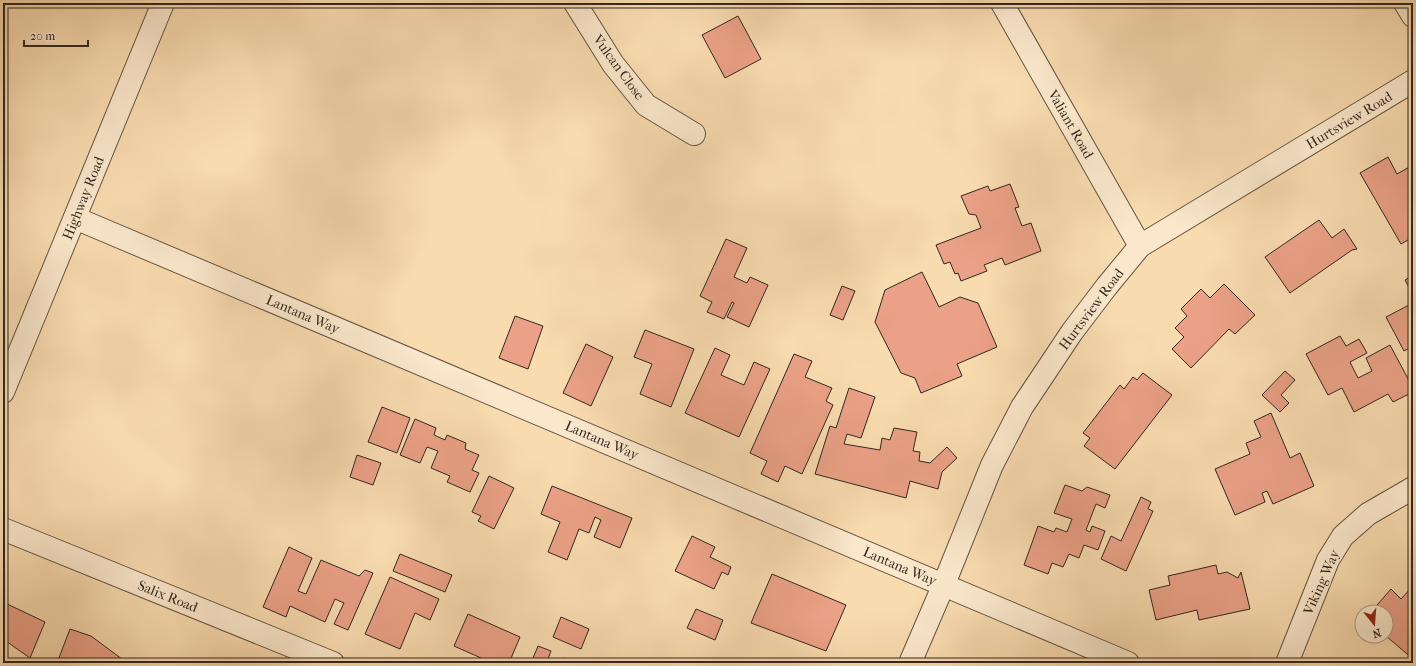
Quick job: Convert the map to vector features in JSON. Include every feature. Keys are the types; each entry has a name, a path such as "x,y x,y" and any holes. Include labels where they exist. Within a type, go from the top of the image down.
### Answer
{"street":[{"name":"Highway Road","path":"3,392 163,3"},
{"name":"Vulcan Close","path":"575,3 613,64 646,105 694,134"},
{"name":"Valiant Road","path":"1002,3 1140,246"},
{"path":"1405,3 1413,16"},
{"name":"Hurtsview Road","path":"910,663 992,465 1022,406 1072,332 1140,246 1413,81"},
{"name":"Lantana Way","path":"75,218 1128,663"},
{"name":"Viking Way","path":"1287,663 1328,560 1343,536 1368,514 1413,488"},
{"name":"Salix Road","path":"3,529 332,663"}],"building":[{"path":"738,16 761,59 725,78 702,35"},
{"path":"1388,157 1397,174 1413,165 1413,237 1401,244 1360,173"},
{"path":"1010,184 1019,207 1015,208 1022,226 1031,223 1041,251 1005,265 1002,258 984,265 987,271 961,281 958,273 955,274 950,262 944,264 936,245 981,228 976,215 969,214 961,196 988,186 990,191"},
{"path":"1319,220 1332,238 1344,229 1357,249 1352,250 1290,293 1265,257"},
{"path":"726,239 747,248 734,277 747,283 750,277 768,285 749,327 727,317 734,303 732,302 724,319 707,312 712,302 700,296"},
{"path":"922,272 939,307 960,297 978,303 997,347 957,364 962,376 921,393 915,378 901,373 875,322 885,290"},
{"path":"1413,275 1413,295 1405,280"},
{"path":"1224,284 1255,315 1235,334 1229,329 1191,368 1172,349 1184,337 1175,328 1187,316 1181,309 1201,289 1210,298"},
{"path":"842,286 855,291 843,320 830,315"},
{"path":"1411,304 1413,307 1413,346 1404,351 1386,317"},
{"path":"515,316 543,326 528,369 499,358"},
{"path":"645,330 694,349 671,407 640,394 652,364 634,357"},
{"path":"1340,336 1346,346 1359,339 1367,353 1350,362 1358,378 1372,371 1366,358 1390,345 1413,388 1413,392 1393,402 1388,394 1354,412 1342,388 1328,395 1306,354"},
{"path":"586,344 613,357 591,406 563,393"},
{"path":"715,348 730,355 721,375 744,385 754,362 770,369 739,437 685,413"},
{"path":"794,354 812,361 805,377 832,388 826,401 833,405 802,474 785,466 778,482 761,474 767,461 750,453"},
{"path":"1285,371 1295,380 1281,395 1289,403 1280,412 1262,395"},
{"path":"1143,373 1172,395 1115,469 1084,446 1090,438 1083,433 1120,385 1124,389 1133,377 1137,380"},
{"path":"849,388 875,397 861,438 847,434 844,444 880,450 882,438 890,440 894,428 917,432 913,451 920,452 919,461 930,463 947,447 957,458 942,472 938,489 910,481 906,498 815,474 830,426 836,428"},
{"path":"382,407 410,418 397,453 368,442"},
{"path":"1271,413 1290,458 1300,453 1314,486 1273,504 1267,491 1262,493 1265,502 1235,515 1215,469 1250,454 1246,443 1261,437 1254,421"},
{"path":"415,419 436,428 434,435 445,440 447,435 466,443 465,449 479,455 472,470 479,473 470,492 447,482 450,476 431,468 438,451 427,447 420,463 400,455"},
{"path":"357,455 381,463 373,485 350,477"},
{"path":"489,476 514,488 494,529 478,521 481,516 472,512"},
{"path":"1065,485 1082,491 1087,487 1110,495 1105,508 1096,504 1086,530 1090,532 1092,526 1105,531 1098,550 1084,545 1079,558 1069,554 1063,567 1052,563 1048,574 1024,565 1038,526 1054,532 1056,528 1067,532 1072,519 1054,513"},
{"path":"552,486 632,518 620,548 594,537 601,520 595,517 589,533 579,529 567,560 548,552 560,522 541,514"},
{"path":"1141,497 1151,502 1148,509 1153,511 1126,571 1101,559 1111,536 1121,541"},
{"path":"692,536 715,547 710,557 731,567 728,575 722,572 714,589 675,571"},
{"path":"289,547 312,558 298,591 306,594 321,560 359,576 365,570 373,573 348,630 334,624 344,603 335,599 325,622 290,606 286,617 263,607"},
{"path":"400,554 452,575 445,592 393,571"},
{"path":"1216,565 1218,574 1227,572 1238,578 1241,572 1250,609 1199,620 1197,610 1156,620 1149,590 1170,585 1168,576"},
{"path":"772,574 846,605 826,651 751,623"},
{"path":"390,577 439,599 430,620 415,613 400,649 365,634"},
{"path":"1413,586 1413,659 1394,643 1394,604 1378,604 1391,589 1401,599"},
{"path":"3,602 45,622 30,658 3,639"},
{"path":"696,609 723,620 715,640 687,628"},
{"path":"468,614 520,637 509,663 479,663 481,658 454,646"},
{"path":"561,617 589,629 581,649 553,637"},
{"path":"70,629 91,636 126,662 57,663"},
{"path":"538,646 551,651 548,659 558,663 531,663"},
{"path":"564,658 577,663 561,663"}]}
